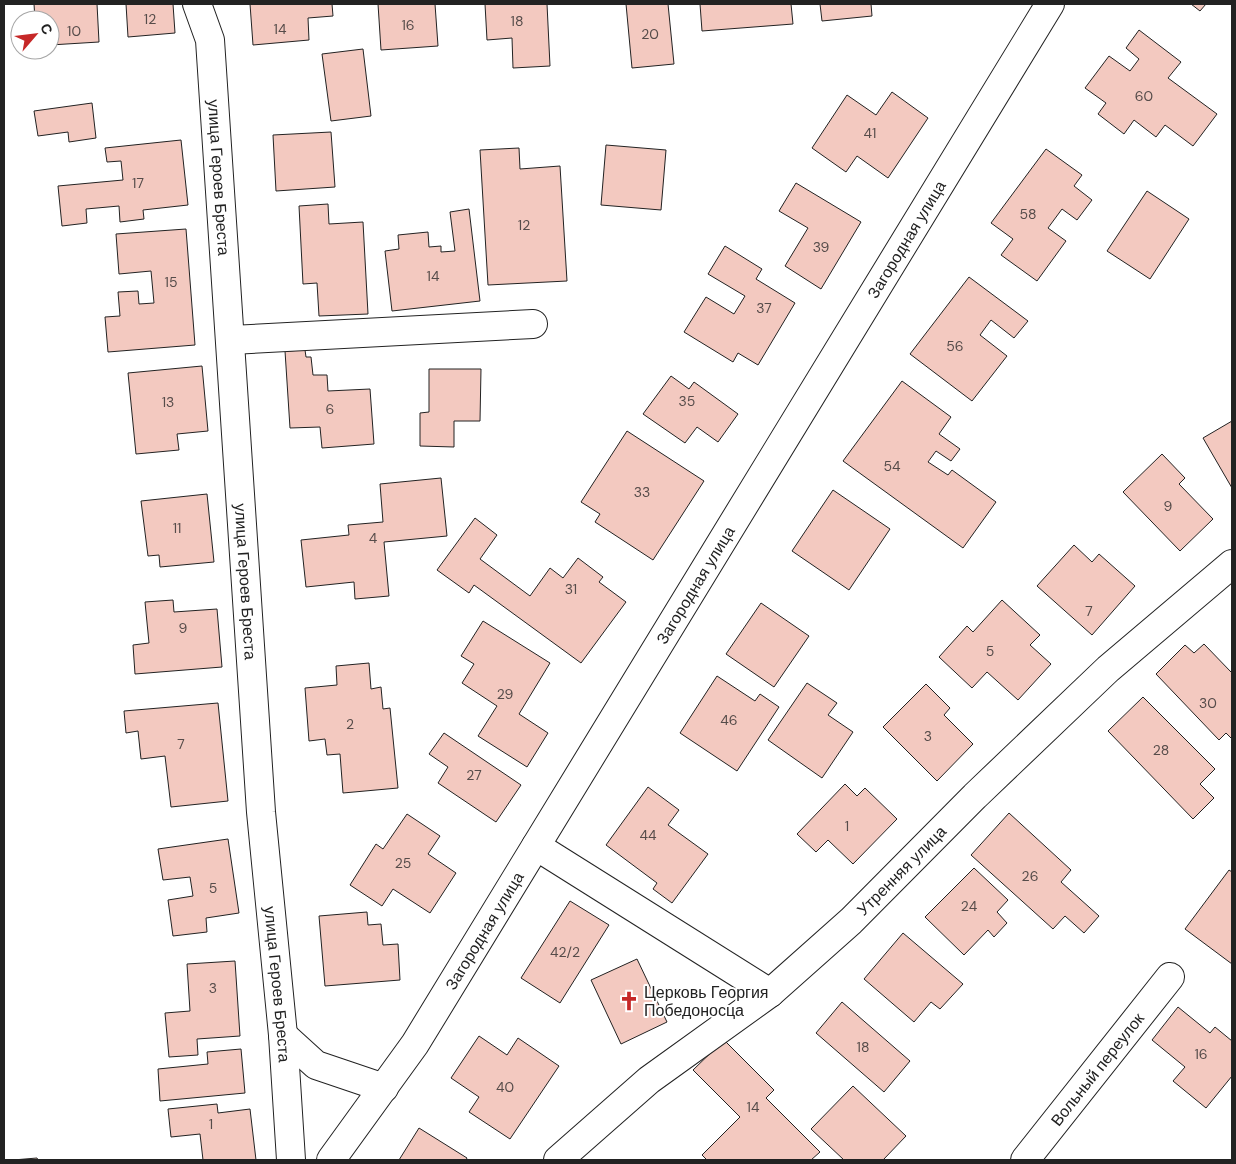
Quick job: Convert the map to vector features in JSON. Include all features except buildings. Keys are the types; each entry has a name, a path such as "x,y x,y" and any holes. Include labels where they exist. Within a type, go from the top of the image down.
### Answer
{"street":[{"name":"улица Героев Бреста","path":"197,4 210,40 261,812 283,1035 291,1160"},
{"name":"Загородная улица","path":"331,1160 415,1044 1050,4"},
{"path":"231,340 533,324"},
{"name":"Утренняя улица","path":"558,1160 649,1080 770,993 851,921 975,796 1108,669 1232,564"},
{"path":"536,846 770,993"},
{"name":"Вольный переулок","path":"1025,1160 1170,977"},
{"path":"283,1035 316,1065 384,1088"}],"place":[{"name":"Церковь Георгия Победоносца","path":"629,1001"}]}
